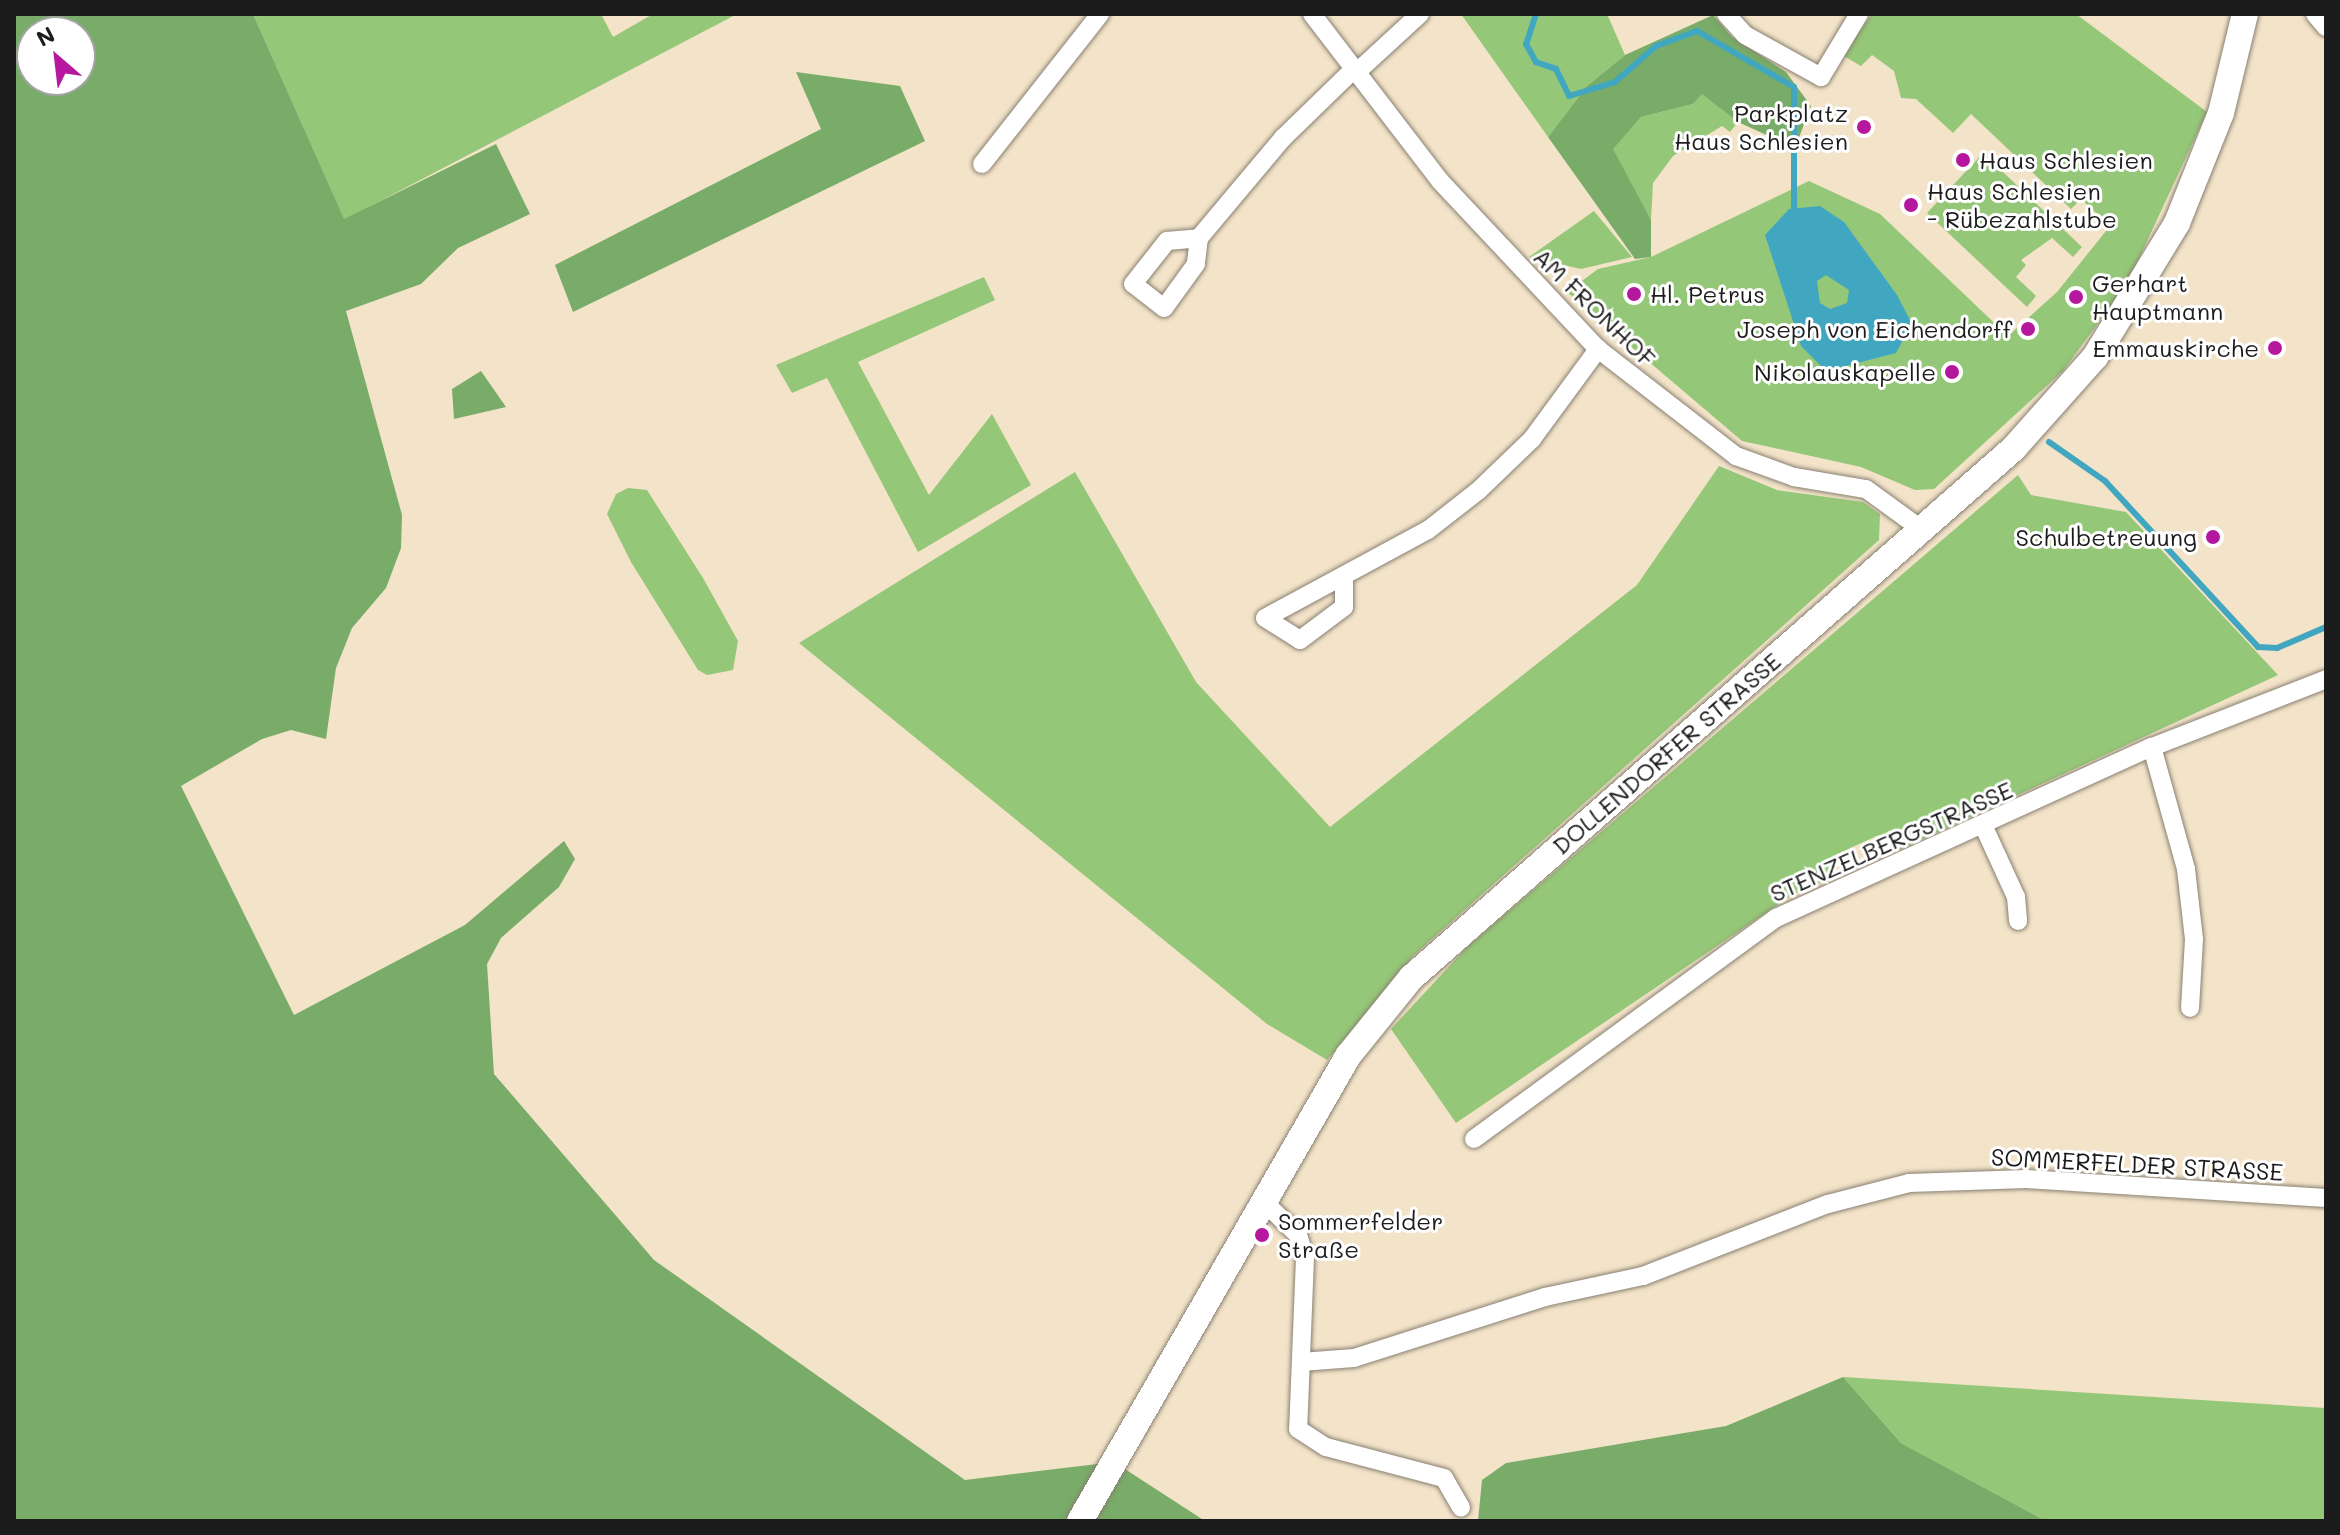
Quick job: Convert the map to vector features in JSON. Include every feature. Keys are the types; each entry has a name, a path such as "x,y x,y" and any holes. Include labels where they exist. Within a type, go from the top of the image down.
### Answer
{"main road":[{"name":"DOLLENDORFER STRASSE","path":"1083,1514 1348,1056 1411,978 1921,529 2065,394 2133,302 2177,223 2221,113 2245,14"}],"street":[{"path":"982,164 1100,14"},
{"name":"AM FRONHOF","path":"1312,14 1440,181 1598,349 1736,456 1794,477 1866,489 1921,529"},
{"path":"1199,238 1283,138 1420,14"},
{"path":"1726,14 1745,35 1821,77 1859,14"},
{"path":"2315,14 2326,27"},
{"path":"1344,577 1428,530 1497,475 1598,349"},
{"name":"STENZELBERGSTRASSE","path":"1474,1139 1776,918 2152,747 2326,679"},
{"path":"2152,747 2186,869 2194,939 2190,1008"},
{"path":"1983,825 2016,897 2018,921"},
{"name":"SOMMERFELDER STRASSE","path":"1301,1362 1354,1358 1545,1297 1643,1276 1828,1204 1909,1183 2026,1179 2326,1198"},
{"path":"1263,1201 1298,1235 1305,1258 1301,1362 1303,1435 1444,1478 1461,1507"}],"green space":[{"path":"14,14 253,14 344,219 496,144 530,214 458,248 421,284 346,311 402,515 401,548 386,588 352,628 336,668 326,739 291,730 262,739 181,786 294,1015 465,925 564,841 575,859 559,887 501,938 487,964 494,1074 654,1260 965,1480 1114,1462 1205,1521 14,1521"},
{"path":"253,14 601,14 613,37 653,14 737,14 344,220"},
{"path":"1461,14 1607,14 1625,55 1587,86 1548,137"},
{"path":"1872,14 2076,14 2207,112 2128,282 2063,371 1934,489 1915,490 1861,467 1742,441 1567,292 1598,269 1651,257 1809,181 1880,214 2008,336 2057,292 2110,226 2081,199 2071,209 1971,114 1953,133 1916,99 1901,98 1894,71 1872,55 1861,66 1842,55"},
{"path":"1713,15 1732,37 1786,72 1811,106 1795,148 1738,122 1702,94 1693,104 1641,117 1613,149 1651,220 1651,257 1635,259 1548,137 1587,86 1625,55"},
{"path":"796,72 900,86 925,141 573,312 555,265 821,129"},
{"path":"1702,93 1738,122 1730,132 1722,126 1673,156 1653,183 1651,220 1612,149 1641,117 1693,104"},
{"path":"1983,153 2082,247 2073,257 2052,238 2021,260 2026,265 2016,277 2036,296 2027,307 1927,213"},
{"path":"1594,211 1632,257 1581,269 1529,257"},
{"path":"984,277 995,300 858,362 929,495 992,414 1031,485 918,552 827,378 792,393 776,365"},
{"path":"481,371 506,407 454,419 452,389"},
{"path":"1719,466 1777,490 1863,502 1880,514 1879,540 1413,956 1327,1060 1267,1024 799,643 1075,472 1196,682 1330,827 1637,585"},
{"path":"2018,475 2031,495 2126,512 2278,675 1888,855 1879,835 1835,855 1829,879 1792,895 1456,1123 1391,1029 1468,946"},
{"path":"628,488 647,490 703,578 738,641 733,670 707,675 698,670 631,562 607,514 616,494"},
{"path":"1843,1377 2326,1408 2326,1521 2046,1521 1901,1443"},
{"path":"1843,1377 1901,1443 2046,1521 1478,1521 1482,1480 1506,1463 1726,1426"}],"water":[{"path":"1820,206 1844,222 1897,295 1912,324 1896,353 1826,371 1801,346 1765,235 1789,209","holes":["1826,275 1849,290 1847,303 1830,309 1820,303 1817,281"]}],"waterway":[{"path":"1536,14 1526,44 1536,62 1556,69 1569,96 1615,82 1656,46 1697,31 1794,87 1794,214"},
{"path":"2049,442 2105,481 2258,647 2277,648 2326,627"}],"place":[{"name":"Parkplatz Haus Schlesien","path":"1864,127"},
{"name":"Haus Schlesien","path":"1963,160"},
{"name":"Haus Schlesien - Rübezahlstube","path":"1911,205"},
{"name":"Hl. Petrus","path":"1634,294"},
{"name":"Gerhart Hauptmann","path":"2076,297"},
{"name":"Joseph von Eichendorff","path":"2028,329"},
{"name":"Emmauskirche","path":"2275,348"},
{"name":"Nikolauskapelle","path":"1952,372"},
{"name":"Schulbetreuung","path":"2213,537"},
{"name":"Sommerfelder Straße","path":"1262,1235"}]}
